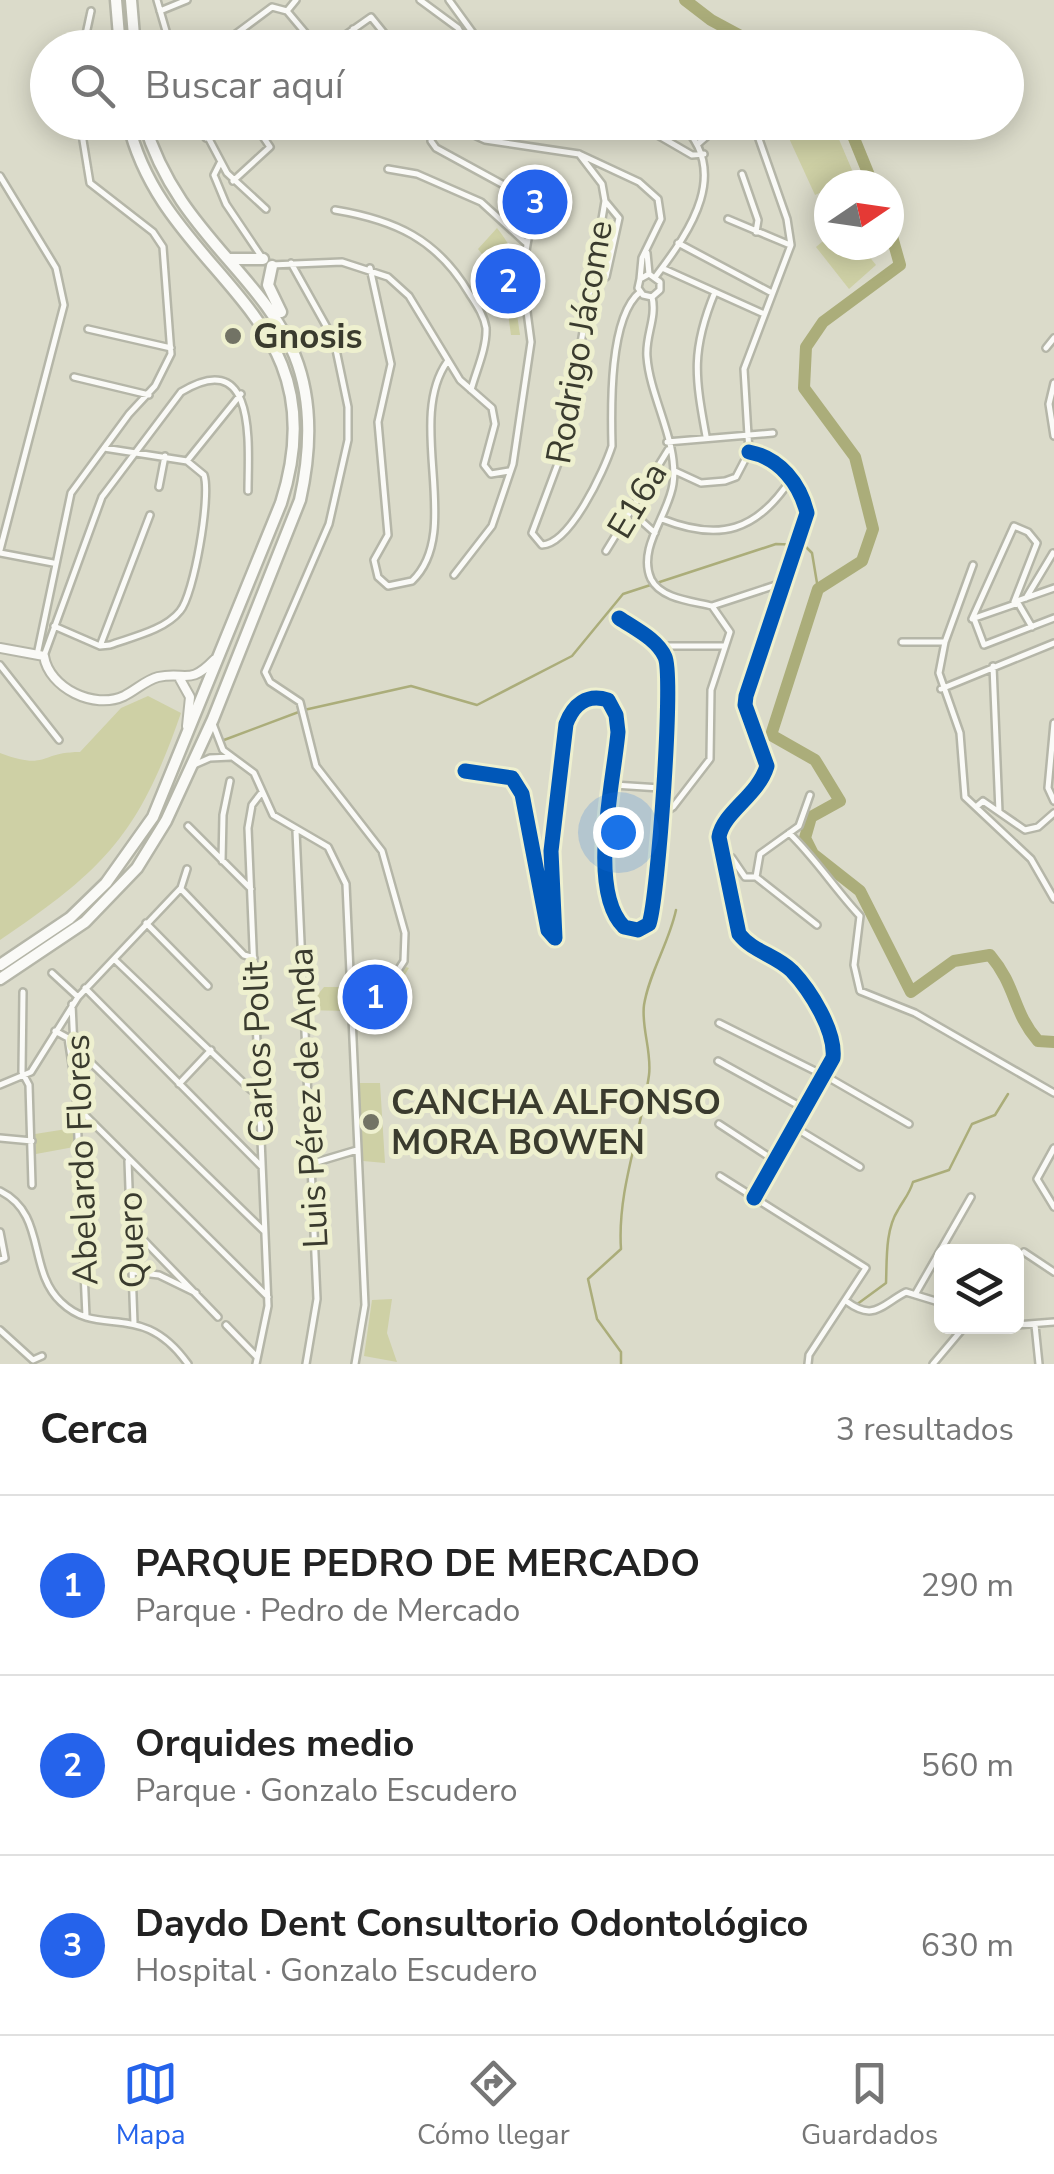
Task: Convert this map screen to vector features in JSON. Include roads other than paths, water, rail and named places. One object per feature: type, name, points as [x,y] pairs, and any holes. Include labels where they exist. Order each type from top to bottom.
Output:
[{"type":"highway","points":[[116,0],[118,30]]},
{"type":"highway","points":[[130,0],[133,30]]},
{"type":"highway","points":[[0,965],[70,918],[125,860],[153,818],[288,483],[294,446],[293,403],[274,344],[241,296],[157,197],[135,140]]},
{"type":"highway","points":[[151,140],[161,168],[283,328],[300,369]]},
{"type":"highway","points":[[0,979],[71,932],[117,892],[166,821],[213,719],[300,500],[310,438],[297,341],[270,291],[268,263],[230,259]]},
{"type":"street","points":[[157,0],[166,30]]},
{"type":"street","points":[[160,11],[187,0]]},
{"type":"street","points":[[287,11],[296,0]]},
{"type":"street","points":[[420,0],[459,30]]},
{"type":"street","points":[[449,0],[471,30]]},
{"type":"street","points":[[242,30],[272,8],[287,11],[303,30]]},
{"type":"street","points":[[86,30],[90,11]]},
{"type":"street","points":[[353,29],[371,16],[382,30]]},
{"type":"street","points":[[83,140],[90,183],[153,232],[163,247],[171,348],[166,370],[70,493],[53,563],[41,656],[48,673],[60,685],[97,700],[124,696],[158,677],[180,679],[198,675],[221,653]]},
{"type":"street","points":[[207,140],[233,181],[266,208]]},
{"type":"street","points":[[233,181],[270,146],[266,140]]},
{"type":"street","points":[[432,140],[436,148],[528,202],[532,216],[522,274],[530,342],[509,471],[492,526],[454,575]]},
{"type":"street","points":[[484,140],[579,154],[639,182],[658,199],[661,219],[647,250],[640,280],[640,292],[652,297]]},
{"type":"street","points":[[666,140],[692,155],[704,154]]},
{"type":"street","points":[[640,280],[662,268],[706,188],[704,154],[696,140]]},
{"type":"street","points":[[699,143],[702,140]]},
{"type":"street","points":[[675,471],[701,483],[725,481],[736,476],[750,452],[744,369],[790,245],[787,219],[759,140]]},
{"type":"street","name":"Rodrigo Jácome","points":[[579,154],[602,184],[605,201],[562,450],[532,534],[542,545],[555,543],[600,479],[612,446],[619,333],[630,302],[640,292]]},
{"type":"street","points":[[220,163],[214,175],[219,192],[268,263],[342,262],[370,268],[410,296],[448,362],[471,390],[488,401],[494,415],[484,466],[491,474],[509,471]]},
{"type":"street","points":[[388,169],[417,174],[480,202],[526,243]]},
{"type":"street","points":[[742,174],[758,220],[756,232]]},
{"type":"street","points":[[0,176],[56,268],[64,305],[0,552],[53,563]]},
{"type":"street","points":[[605,201],[619,218],[606,277]]},
{"type":"street","points":[[335,210],[374,216],[406,228],[432,246],[456,271],[481,312],[486,332],[471,390]]},
{"type":"street","points":[[728,219],[790,245]]},
{"type":"street","points":[[678,244],[773,294]]},
{"type":"street","points":[[647,250],[652,276],[660,290],[652,297]]},
{"type":"street","points":[[291,263],[334,340],[348,406],[348,440],[329,524],[265,672],[273,685],[300,702],[316,766],[382,851],[404,934],[404,960],[393,978],[380,985],[350,987]]},
{"type":"street","points":[[370,268],[391,350],[378,422],[388,534],[374,560],[378,577],[388,586],[412,581],[428,559],[434,482],[429,420],[448,362]]},
{"type":"street","points":[[662,268],[764,314]]},
{"type":"street","points":[[706,436],[694,363],[702,323],[716,292]]},
{"type":"street","points":[[652,297],[654,316],[647,359],[675,471],[649,557],[651,578],[668,594],[712,606],[784,582]]},
{"type":"street","points":[[88,328],[171,348]]},
{"type":"street","points":[[1046,348],[1054,338]]},
{"type":"street","points":[[74,377],[148,395]]},
{"type":"street","points":[[41,656],[102,496],[181,392],[210,380],[228,384],[241,394],[248,421],[248,491]]},
{"type":"street","points":[[1054,383],[1049,404],[1054,436]]},
{"type":"street","points":[[187,461],[241,394]]},
{"type":"street","points":[[667,446],[706,436],[773,433]]},
{"type":"street","name":"E16a","points":[[606,551],[667,446]]},
{"type":"street","points":[[54,626],[100,646],[160,626],[186,603],[208,489],[202,471],[187,461],[166,456],[104,448]]},
{"type":"street","points":[[750,452],[779,465],[808,513],[750,678],[745,705],[767,766],[758,790],[721,826],[723,856],[739,934],[748,944],[792,971],[815,1004],[834,1048],[754,1198]]},
{"type":"street","points":[[159,488],[166,456]]},
{"type":"street","points":[[662,519],[698,530],[734,528],[764,515],[791,480]]},
{"type":"street","points":[[635,515],[656,533]]},
{"type":"street","points":[[100,646],[150,516]]},
{"type":"street","points":[[1021,602],[1053,554],[1028,532],[1014,526],[971,613],[984,645],[1054,618]]},
{"type":"street","points":[[1032,628],[1015,593],[1037,543]]},
{"type":"street","points":[[973,566],[945,642],[939,672],[941,689],[960,733],[965,797],[1031,858],[1054,899]]},
{"type":"street","points":[[974,620],[1054,588]]},
{"type":"street","points":[[662,814],[674,807],[710,758],[711,690],[730,632],[712,606]]},
{"type":"street","points":[[466,770],[512,778],[522,794],[550,936],[555,938],[558,928],[550,874],[566,724],[571,710],[594,698],[608,700],[616,715],[614,785],[604,868],[608,896],[624,927],[644,928],[654,911],[670,676],[659,646],[619,618]]},
{"type":"street","points":[[902,642],[945,642]]},
{"type":"street","points":[[941,689],[1054,642]]},
{"type":"street","points":[[659,646],[725,646]]},
{"type":"street","points":[[0,648],[41,656]]},
{"type":"street","points":[[0,665],[58,740]]},
{"type":"street","points":[[994,666],[999,812]]},
{"type":"street","points":[[180,679],[190,697],[186,737]]},
{"type":"street","points":[[213,719],[217,740],[231,757],[251,768],[274,815],[296,831],[322,841],[344,872],[365,1308],[355,1364]]},
{"type":"street","points":[[1054,724],[1048,788],[1054,801]]},
{"type":"street","points":[[191,766],[210,758],[231,757]]},
{"type":"street","points":[[222,862],[223,815],[230,782]]},
{"type":"street","points":[[614,785],[660,788]]},
{"type":"street","name":"Carlos Polit","points":[[257,1360],[268,1297],[248,821],[255,799],[262,792]]},
{"type":"street","points":[[756,877],[760,854],[802,820],[810,795]]},
{"type":"street","points":[[976,807],[984,801],[1030,830],[1053,816]]},
{"type":"street","points":[[188,826],[251,889]]},
{"type":"street","name":"Luis Pérez de Anda","points":[[296,831],[317,1300],[306,1364]]},
{"type":"street","points":[[788,833],[818,860],[831,886],[860,916],[854,965],[860,991],[925,1018],[1054,1094]]},
{"type":"street","points":[[723,856],[732,858],[746,876],[756,877],[818,925]]},
{"type":"street","points":[[0,1086],[26,1078],[78,996],[181,888],[187,869]]},
{"type":"street","points":[[181,888],[244,955],[254,958]]},
{"type":"street","points":[[146,923],[208,986]]},
{"type":"street","points":[[114,958],[250,1090],[259,1093]]},
{"type":"street","points":[[52,974],[78,996]]},
{"type":"street","points":[[86,988],[262,1167]]},
{"type":"street","points":[[24,992],[32,1185]]},
{"type":"street","name":"Abelardo Flores","points":[[72,1004],[86,1316]]},
{"type":"street","points":[[719,1023],[909,1124]]},
{"type":"street","points":[[56,1031],[68,1038],[78,1096]]},
{"type":"street","points":[[77,1049],[266,1232]]},
{"type":"street","points":[[180,1084],[211,1050]]},
{"type":"street","points":[[718,1060],[803,1108]]},
{"type":"street","points":[[78,1109],[268,1297]]},
{"type":"street","points":[[719,1124],[774,1160]]},
{"type":"street","points":[[793,1127],[860,1167]]},
{"type":"street","points":[[0,1138],[32,1141]]},
{"type":"street","points":[[1054,1148],[1037,1179],[1054,1207]]},
{"type":"street","points":[[310,1164],[358,1150]]},
{"type":"street","name":"Quero","points":[[128,1158],[134,1323]]},
{"type":"street","points":[[720,1176],[866,1268],[808,1364]]},
{"type":"street","points":[[0,1191],[28,1216],[51,1290],[68,1308],[86,1316],[134,1323],[159,1332],[184,1363]]},
{"type":"street","points":[[916,1292],[971,1197]]},
{"type":"street","points":[[132,1228],[218,1317]]},
{"type":"street","points":[[0,1232],[5,1258],[0,1260]]},
{"type":"street","points":[[1024,1252],[1054,1272]]},
{"type":"street","points":[[133,1272],[158,1275],[196,1293]]},
{"type":"street","points":[[846,1301],[875,1314],[900,1295],[916,1292],[934,1300]]},
{"type":"street","points":[[1024,1325],[1054,1322]]},
{"type":"street","points":[[226,1325],[257,1360]]},
{"type":"street","points":[[1035,1325],[1039,1364]]},
{"type":"street","points":[[0,1330],[33,1360],[42,1356]]},
{"type":"street","points":[[933,1364],[957,1334]]},
{"type":"waterway","points":[[685,0],[730,30]]},
{"type":"waterway","points":[[855,140],[867,170]]},
{"type":"waterway","points":[[899,260],[900,265],[823,322],[806,347],[804,388],[855,457],[873,529],[862,561],[818,589],[771,735],[815,760],[840,801],[811,817],[805,838],[813,854],[860,891],[911,992],[954,961],[990,955],[1038,1041],[1054,1042]]},
{"type":"waterway","points":[[224,740],[304,710],[411,686],[477,705],[572,656],[623,594],[776,544],[804,545],[812,553],[818,589]]},
{"type":"waterway","points":[[621,1364],[621,1352],[597,1319],[588,1279],[621,1249],[626,1183],[649,1075],[644,1005],[676,910]]},
{"type":"waterway","points":[[856,1305],[886,1283],[891,1227],[913,1182],[949,1170],[972,1124],[995,1115],[1008,1094]]},
{"type":"place","name":"Daydo Dent Consultorio Odontológico","points":[[535,202]]},
{"type":"place","name":"Orquides medio","points":[[508,281]]},
{"type":"place","name":"Gnosis","points":[[233,336]]},
{"type":"place","name":"PARQUE PEDRO DE MERCADO","points":[[375,997]]},
{"type":"place","name":"CANCHA ALFONSO MORA BOWEN","points":[[371,1122]]}]
